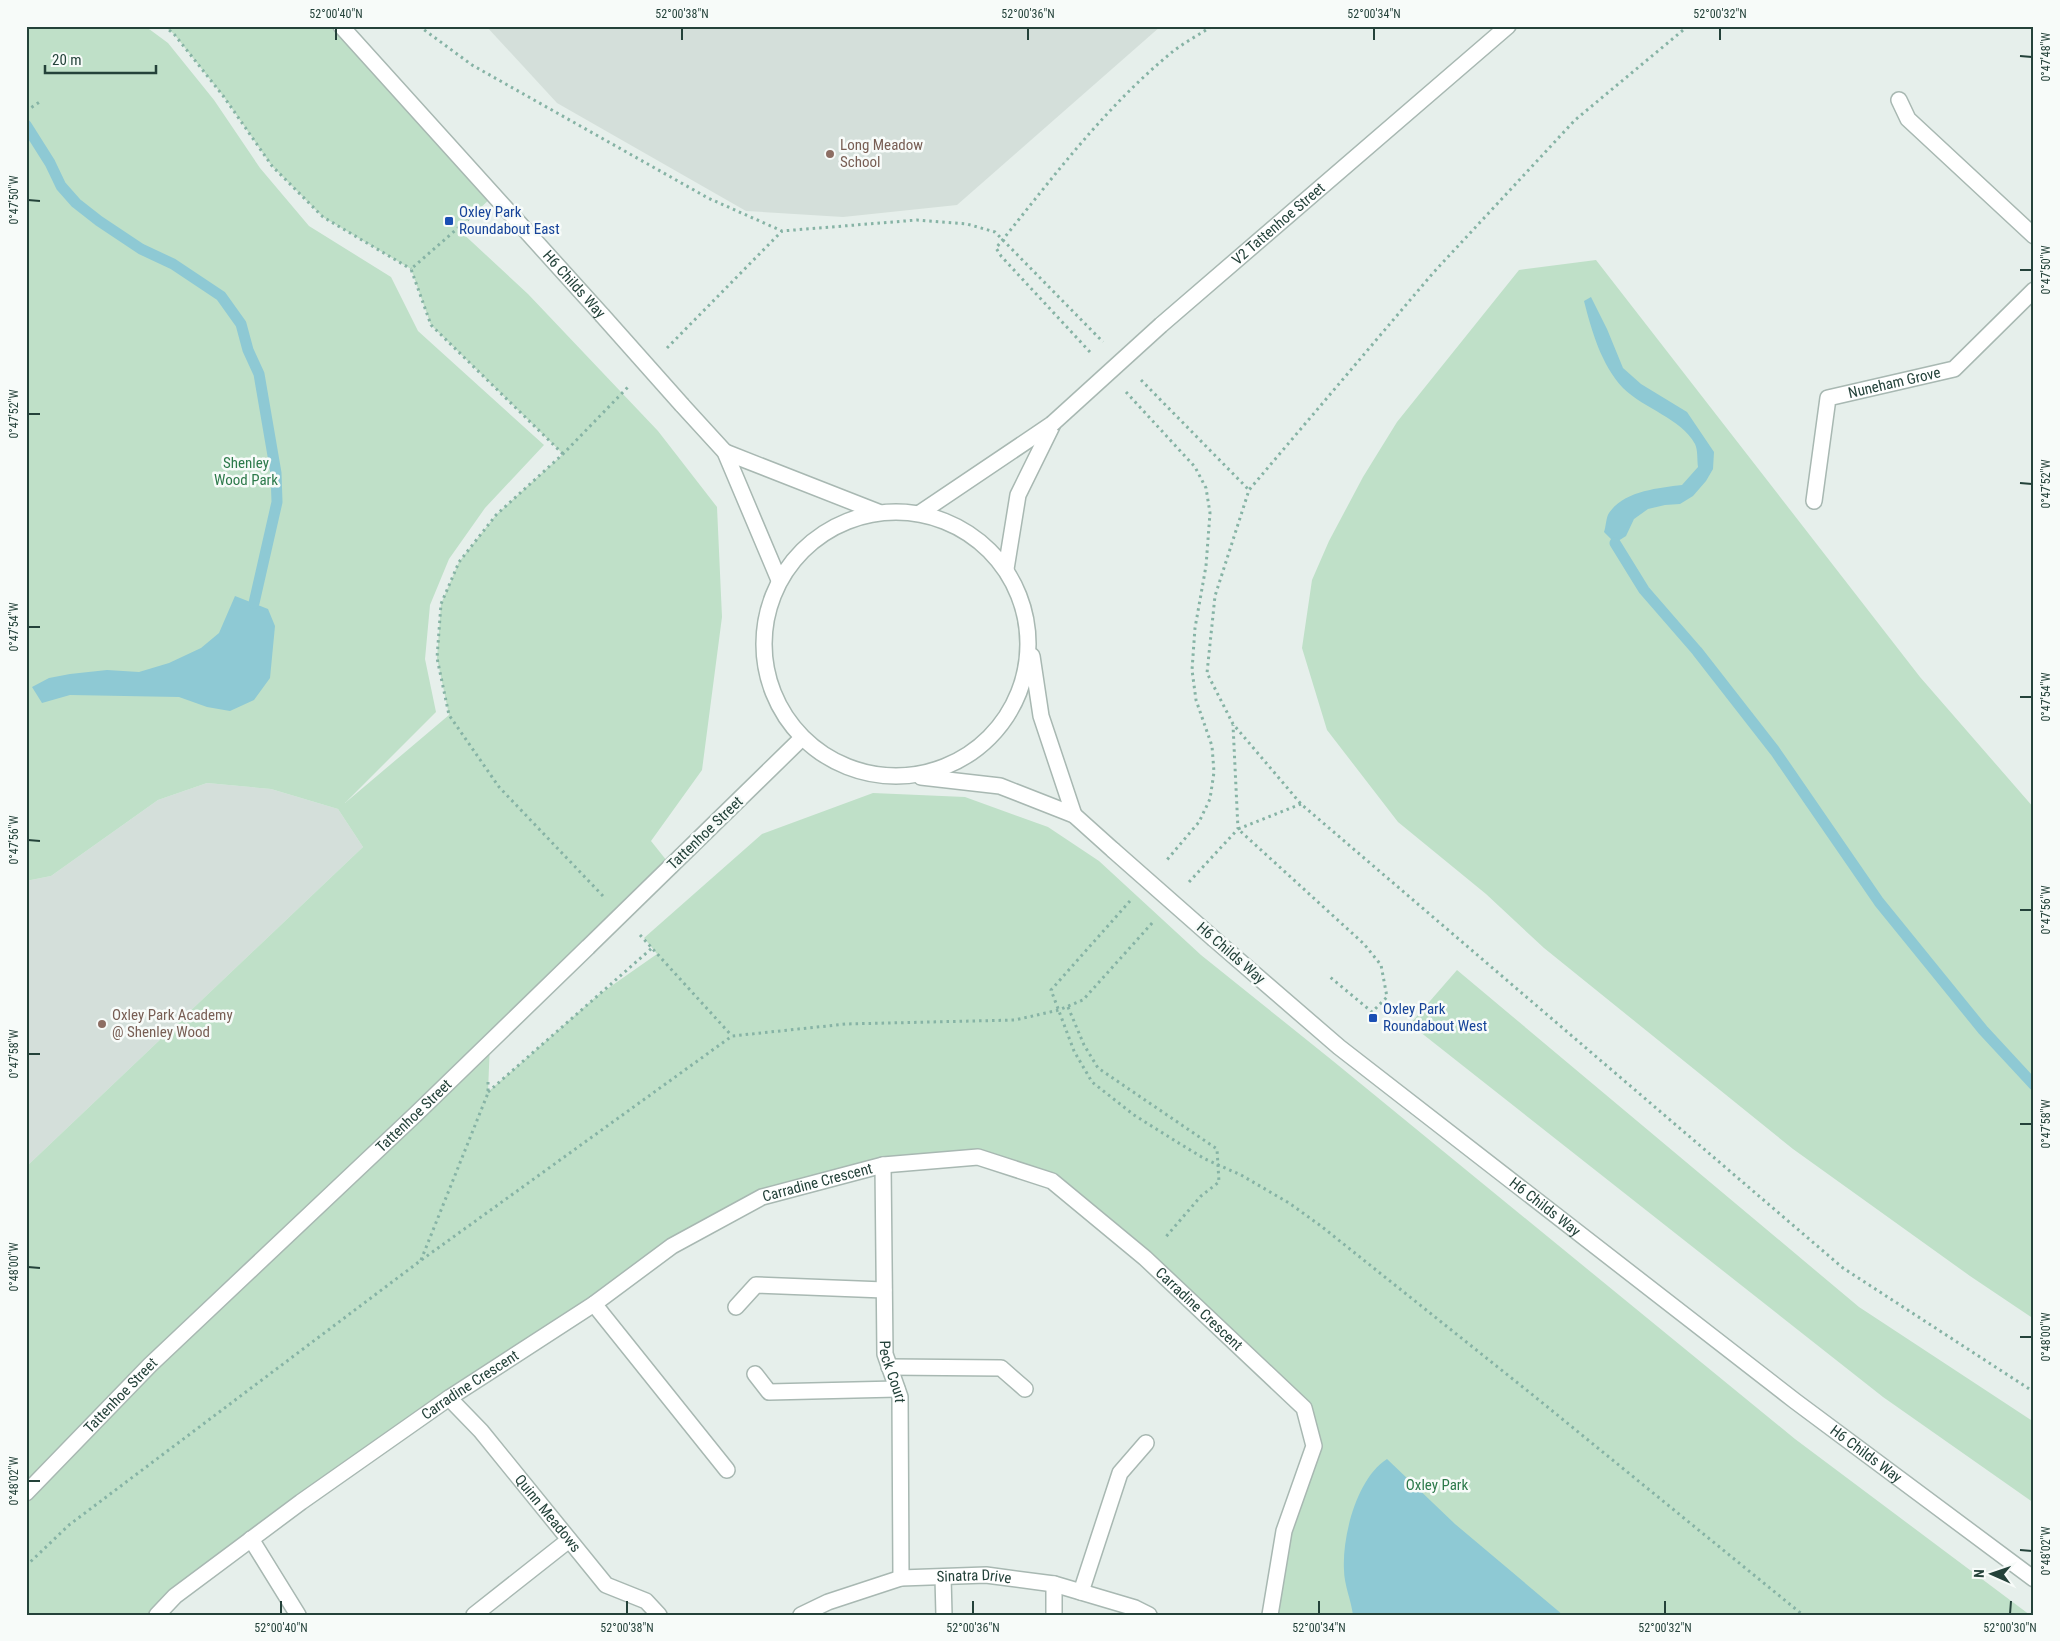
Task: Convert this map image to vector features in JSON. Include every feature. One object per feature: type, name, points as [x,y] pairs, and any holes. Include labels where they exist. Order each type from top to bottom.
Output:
[{"type":"street","name":"H6 Childs Way","points":[[341,26],[725,452],[779,580]]},
{"type":"street","name":"V2 Tattenhoe Street","points":[[920,513],[1052,424],[1161,325],[1508,26]]},
{"type":"street","points":[[1898,100],[1908,119],[2034,236]]},
{"type":"street","name":"Nuneham Grove","points":[[1814,501],[1828,398],[1954,369],[2034,290]]},
{"type":"street","name":"V2 Tattenhoe Street","points":[[1006,569],[1018,495],[1052,424]]},
{"type":"street","name":"H6 Childs Way","points":[[725,452],[878,512]]},
{"type":"street","points":[[878,512],[920,513],[953,524],[982,543],[1006,569],[1020,597],[1027,627],[1026,668],[1012,708],[986,741],[953,764],[912,776],[872,775],[842,765],[834,762],[802,738],[777,704],[764,663],[765,620],[779,580],[804,547],[838,524],[878,512]]},
{"type":"street","name":"H6 Childs Way","points":[[1027,627],[1041,716],[1074,815]]},
{"type":"street","name":"Tattenhoe Street","points":[[26,1493],[150,1365],[418,1114],[802,738]]},
{"type":"street","name":"H6 Childs Way","points":[[912,776],[1000,786],[1074,815],[1339,1046],[1795,1401],[2034,1579]]},
{"type":"street","name":"Carradine Crescent","points":[[157,1615],[175,1596],[449,1398],[594,1304],[672,1246],[762,1197],[883,1166],[978,1157],[1052,1181],[1145,1258],[1304,1408],[1314,1446],[1284,1531],[1270,1615]]},
{"type":"street","name":"Peck Court","points":[[883,1166],[885,1354],[900,1397],[900,1578]]},
{"type":"street","points":[[736,1307],[756,1286],[884,1290]]},
{"type":"street","points":[[594,1304],[727,1470]]},
{"type":"street","points":[[889,1367],[1001,1368],[1025,1389]]},
{"type":"street","points":[[755,1374],[770,1392],[897,1389]]},
{"type":"street","name":"Quinn Meadows","points":[[449,1398],[481,1431],[606,1584],[646,1601],[659,1615]]},
{"type":"street","points":[[1081,1592],[1120,1473],[1146,1443]]},
{"type":"street","points":[[251,1540],[298,1615]]},
{"type":"street","points":[[474,1615],[569,1540]]},
{"type":"street","name":"Sinatra Drive","points":[[801,1615],[828,1608],[900,1578],[986,1575],[1054,1584],[1135,1608],[1149,1615]]},
{"type":"street","points":[[943,1577],[944,1615]]},
{"type":"street","points":[[1054,1584],[1054,1615]]},
{"type":"path","points":[[164,26],[174,34],[224,97],[272,166],[323,216],[412,269],[431,325],[563,454]]},
{"type":"path","points":[[419,26],[472,65],[708,198],[782,231],[917,220],[967,224],[995,232],[1106,344]]},
{"type":"path","points":[[1003,240],[1073,152],[1124,95],[1172,52],[1212,26]]},
{"type":"path","points":[[1688,26],[1575,120],[1433,273],[1249,490],[1215,596],[1207,673],[1233,724],[1301,804],[1843,1268],[2034,1392]]},
{"type":"path","points":[[26,111],[41,101]]},
{"type":"path","points":[[412,269],[494,195]]},
{"type":"path","points":[[666,349],[782,231]]},
{"type":"path","points":[[1140,379],[1249,490]]},
{"type":"path","points":[[608,901],[499,787],[449,715],[437,658],[441,604],[459,562],[496,515],[563,454],[632,384]]},
{"type":"path","points":[[1233,724],[1238,829],[1364,944],[1381,965],[1386,997],[1372,1012],[1330,977]]},
{"type":"path","points":[[1186,886],[1238,829],[1301,804]]},
{"type":"path","points":[[26,1566],[69,1525],[420,1261],[732,1036],[846,1024],[1015,1020],[1068,1008],[1083,1000],[1158,917]]},
{"type":"path","points":[[640,934],[732,1036]]},
{"type":"path","points":[[488,1093],[652,948]]},
{"type":"path","points":[[1068,1008],[1084,1045],[1098,1068],[1217,1150],[1219,1182],[1201,1196],[1145,1258]]},
{"type":"path","points":[[420,1261],[488,1093],[490,1042]]},
{"type":"shaded area","name":"Long Meadow School","points":[[486,26],[1161,26],[957,205],[843,217],[746,211],[557,103]]},
{"type":"shaded area","name":"Oxley Park Academy @ Shenley Wood","points":[[207,783],[271,789],[338,809],[363,847],[26,1167],[26,881],[51,876],[158,800]]},
{"type":"green space","points":[[26,26],[145,26],[168,43],[214,100],[260,168],[309,226],[391,277],[418,331],[544,445],[485,508],[449,559],[430,605],[425,659],[436,712],[345,803],[449,715],[437,658],[441,604],[459,562],[496,515],[563,454],[431,325],[411,269],[323,217],[272,166],[224,97],[174,34],[164,26],[341,26],[494,195],[458,229],[528,294],[658,431],[717,507],[722,617],[702,770],[651,841],[671,866],[490,1042],[488,1092],[597,996],[657,954],[644,938],[762,834],[873,793],[965,797],[1048,827],[1099,861],[1201,955],[1795,1439],[2030,1615],[1270,1615],[1284,1531],[1314,1446],[1304,1408],[1052,1181],[977,1157],[883,1165],[762,1197],[449,1398],[157,1615],[26,1615],[26,1167],[363,847],[338,809],[271,789],[207,783],[158,800],[51,876],[26,881]]},
{"type":"green space","points":[[1596,260],[1920,677],[2034,808],[2034,1319],[1970,1276],[1793,1149],[1544,948],[1486,894],[1398,822],[1327,730],[1302,648],[1312,580],[1329,541],[1363,477],[1397,422],[1519,270]]},
{"type":"green space","points":[[1457,970],[1859,1307],[2034,1422],[2034,1503],[1883,1397],[1410,1024]]},
{"type":"water","points":[[1591,297],[1623,368],[1641,384],[1687,412],[1714,452],[1713,469],[1706,481],[1693,496],[1680,504],[1648,509],[1634,519],[1626,536],[1615,543],[1604,532],[1608,515],[1615,506],[1632,495],[1682,485],[1698,467],[1697,452],[1695,444],[1681,427],[1641,402],[1615,379],[1598,347],[1590,324],[1584,301]]},
{"type":"water","points":[[235,596],[268,609],[275,626],[270,678],[254,700],[230,711],[207,707],[179,697],[70,695],[42,703],[32,687],[49,678],[70,674],[107,670],[139,672],[169,663],[201,648],[219,633]]},
{"type":"water","points":[[1387,1459],[1455,1524],[1563,1615],[1353,1615],[1344,1570],[1344,1556],[1349,1525],[1367,1480],[1376,1468]]},
{"type":"waterway","points":[[26,125],[50,163],[61,186],[76,203],[141,249],[173,264],[221,296],[241,324],[248,350],[259,374],[276,473],[277,502],[254,603]]},
{"type":"waterway","points":[[1615,543],[1644,590],[1697,651],[1775,751],[1879,902],[1983,1030],[2034,1085]]},
{"type":"place","name":"Long Meadow School","points":[[830,154]]},
{"type":"place","name":"Oxley Park Roundabout East","points":[[449,221]]},
{"type":"place","name":"Oxley Park Roundabout West","points":[[1373,1018]]},
{"type":"place","name":"Oxley Park Academy @ Shenley Wood","points":[[102,1024]]},
{"type":"park label","name":"Shenley Wood Park","points":[[246,472]]},
{"type":"park label","name":"Oxley Park","points":[[1437,1485]]}]
